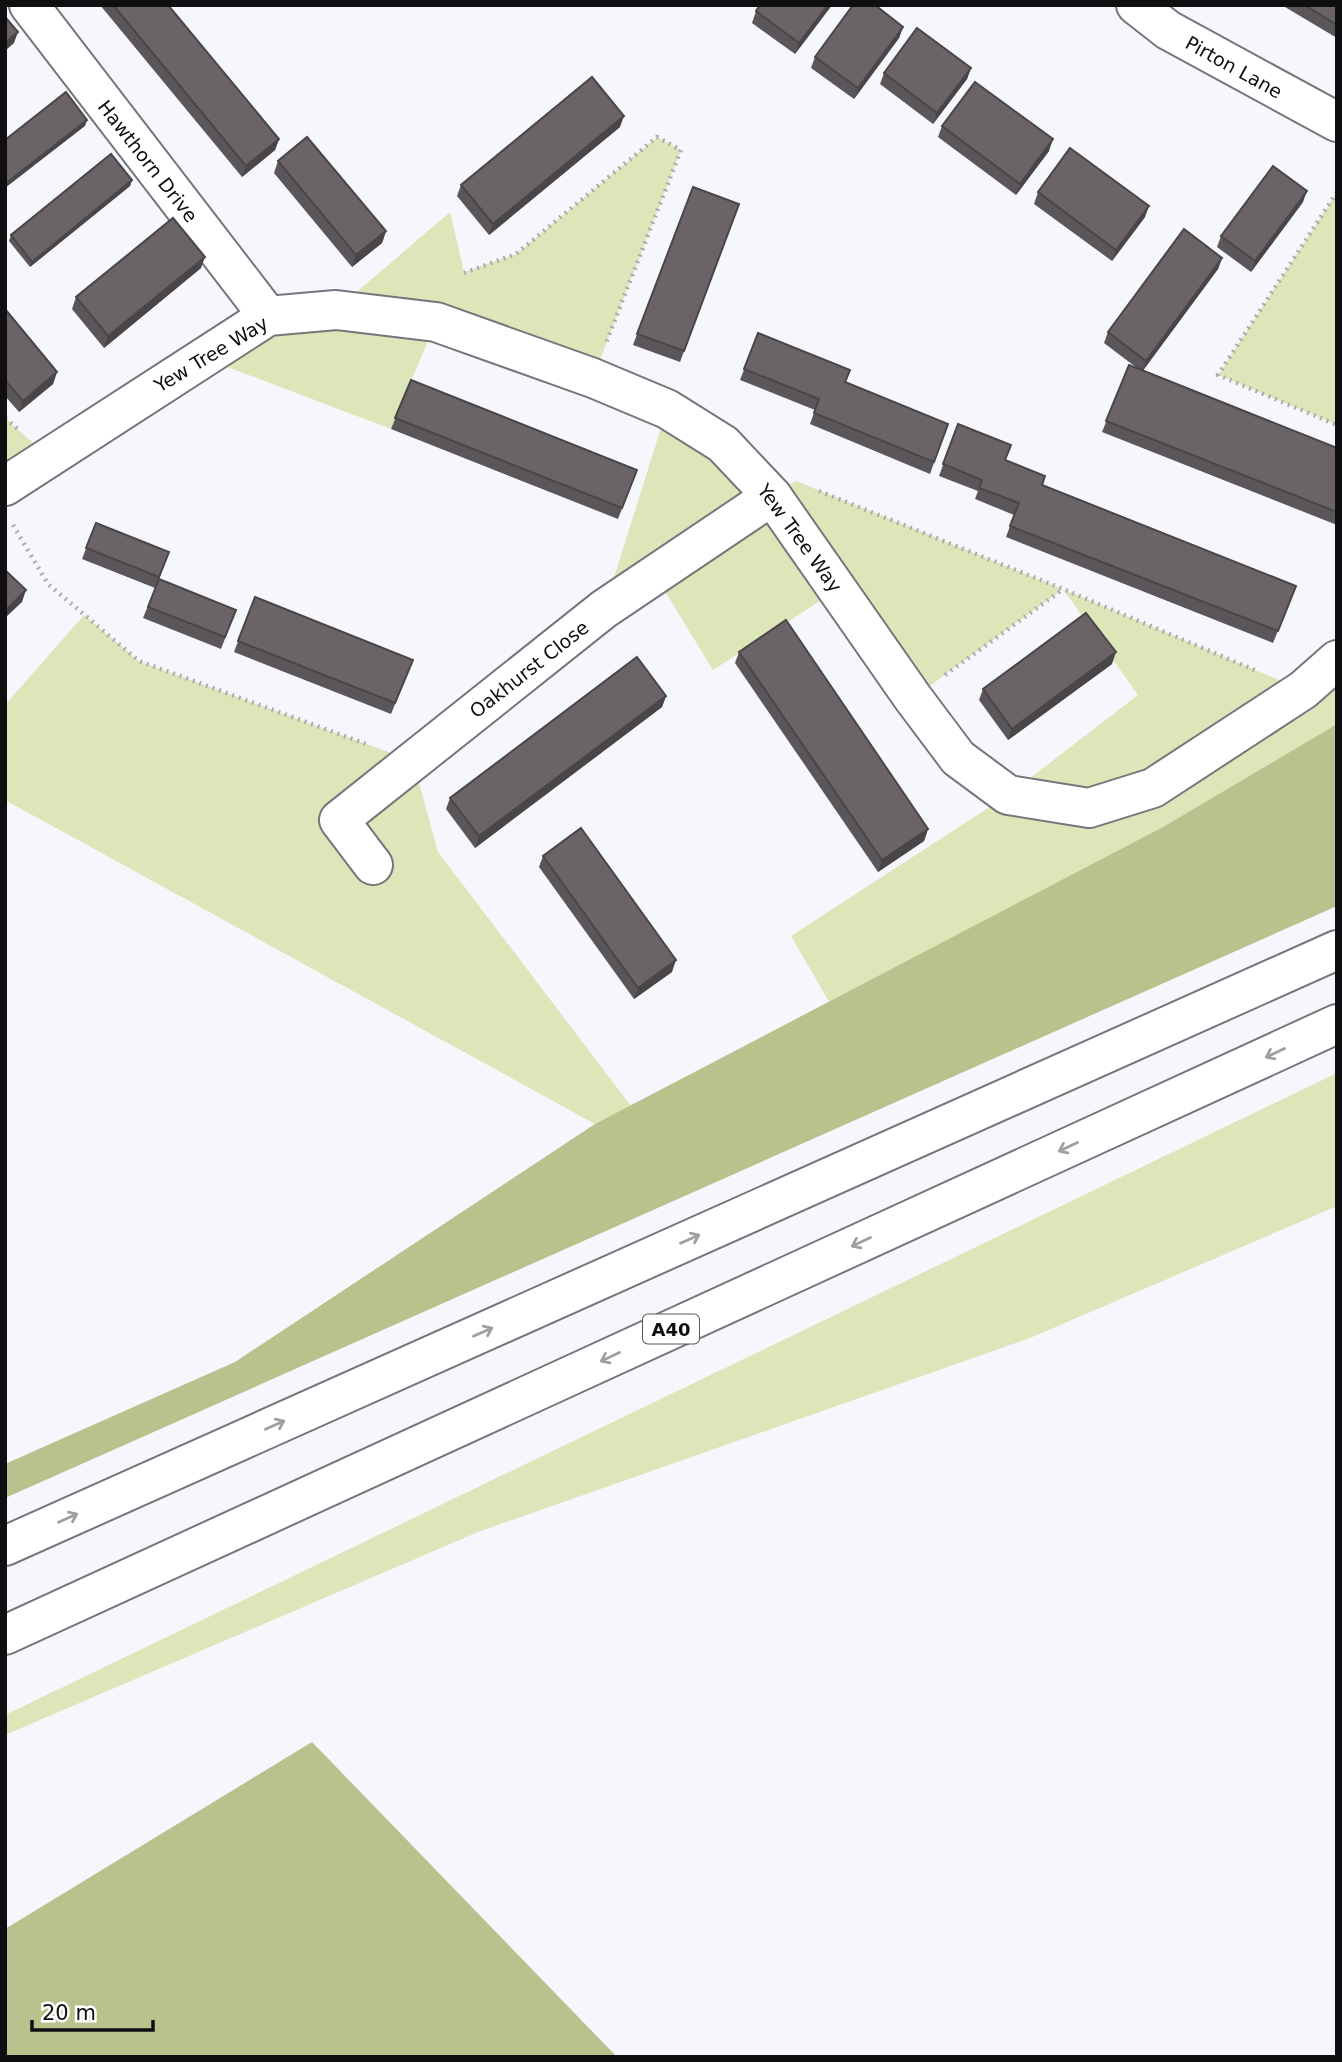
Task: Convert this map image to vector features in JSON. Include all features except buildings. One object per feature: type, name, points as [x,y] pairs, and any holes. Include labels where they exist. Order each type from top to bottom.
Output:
[{"type":"main road","name":"Hawthorn Drive","points":[[29,5],[268,316]]},
{"type":"main road","name":"Pirton Lane","points":[[1136,5],[1168,30],[1337,122]]},
{"type":"main road","name":"Yew Tree Way","points":[[8,504],[201,357],[268,316],[336,310],[436,322],[593,378],[667,409],[723,444],[772,496],[958,758],[1008,795],[1088,808],[1153,788],[1303,691],[1337,660]]},
{"type":"main road","name":"Oakhurst Close","points":[[373,865],[339,820],[604,609],[772,496]]},
{"type":"main road","points":[[5,1546],[1337,950]]},
{"type":"main road","name":"A40","points":[[5,1635],[1337,1024]]},
{"type":"path","points":[[464,273],[516,254],[657,137],[681,150],[593,378]]},
{"type":"path","points":[[1337,192],[1217,375],[1337,425]]},
{"type":"path","points":[[772,496],[796,481],[1063,589],[1303,691]]},
{"type":"path","points":[[8,504],[48,584],[139,660],[413,761]]},
{"type":"path","points":[[913,698],[1063,589]]},
{"type":"green space","points":[[657,137],[681,150],[593,378],[436,322],[391,429],[201,357],[336,310],[450,212],[464,272],[516,254]]},
{"type":"green space","points":[[1337,192],[1337,425],[1218,375]]},
{"type":"green space","points":[[667,409],[772,496],[796,481],[1063,589],[913,698],[837,590],[713,670],[655,575],[604,609]]},
{"type":"green space","points":[[5,418],[49,457],[5,486]]},
{"type":"green space","points":[[1063,589],[1303,690],[1337,660],[1337,724],[1163,827],[829,1002],[791,936],[1008,795],[1138,695]]},
{"type":"green space","points":[[84,615],[139,661],[413,761],[438,852],[631,1106],[595,1124],[5,800],[5,705]]},
{"type":"green space","points":[[1337,724],[1337,906],[5,1498],[5,1464],[235,1362],[595,1124],[1163,827]]},
{"type":"green space","points":[[1337,1073],[1337,1206],[1030,1338],[478,1532],[5,1735],[5,1715]]},
{"type":"green space","points":[[312,1742],[617,2057],[5,2057],[5,1929]]}]
